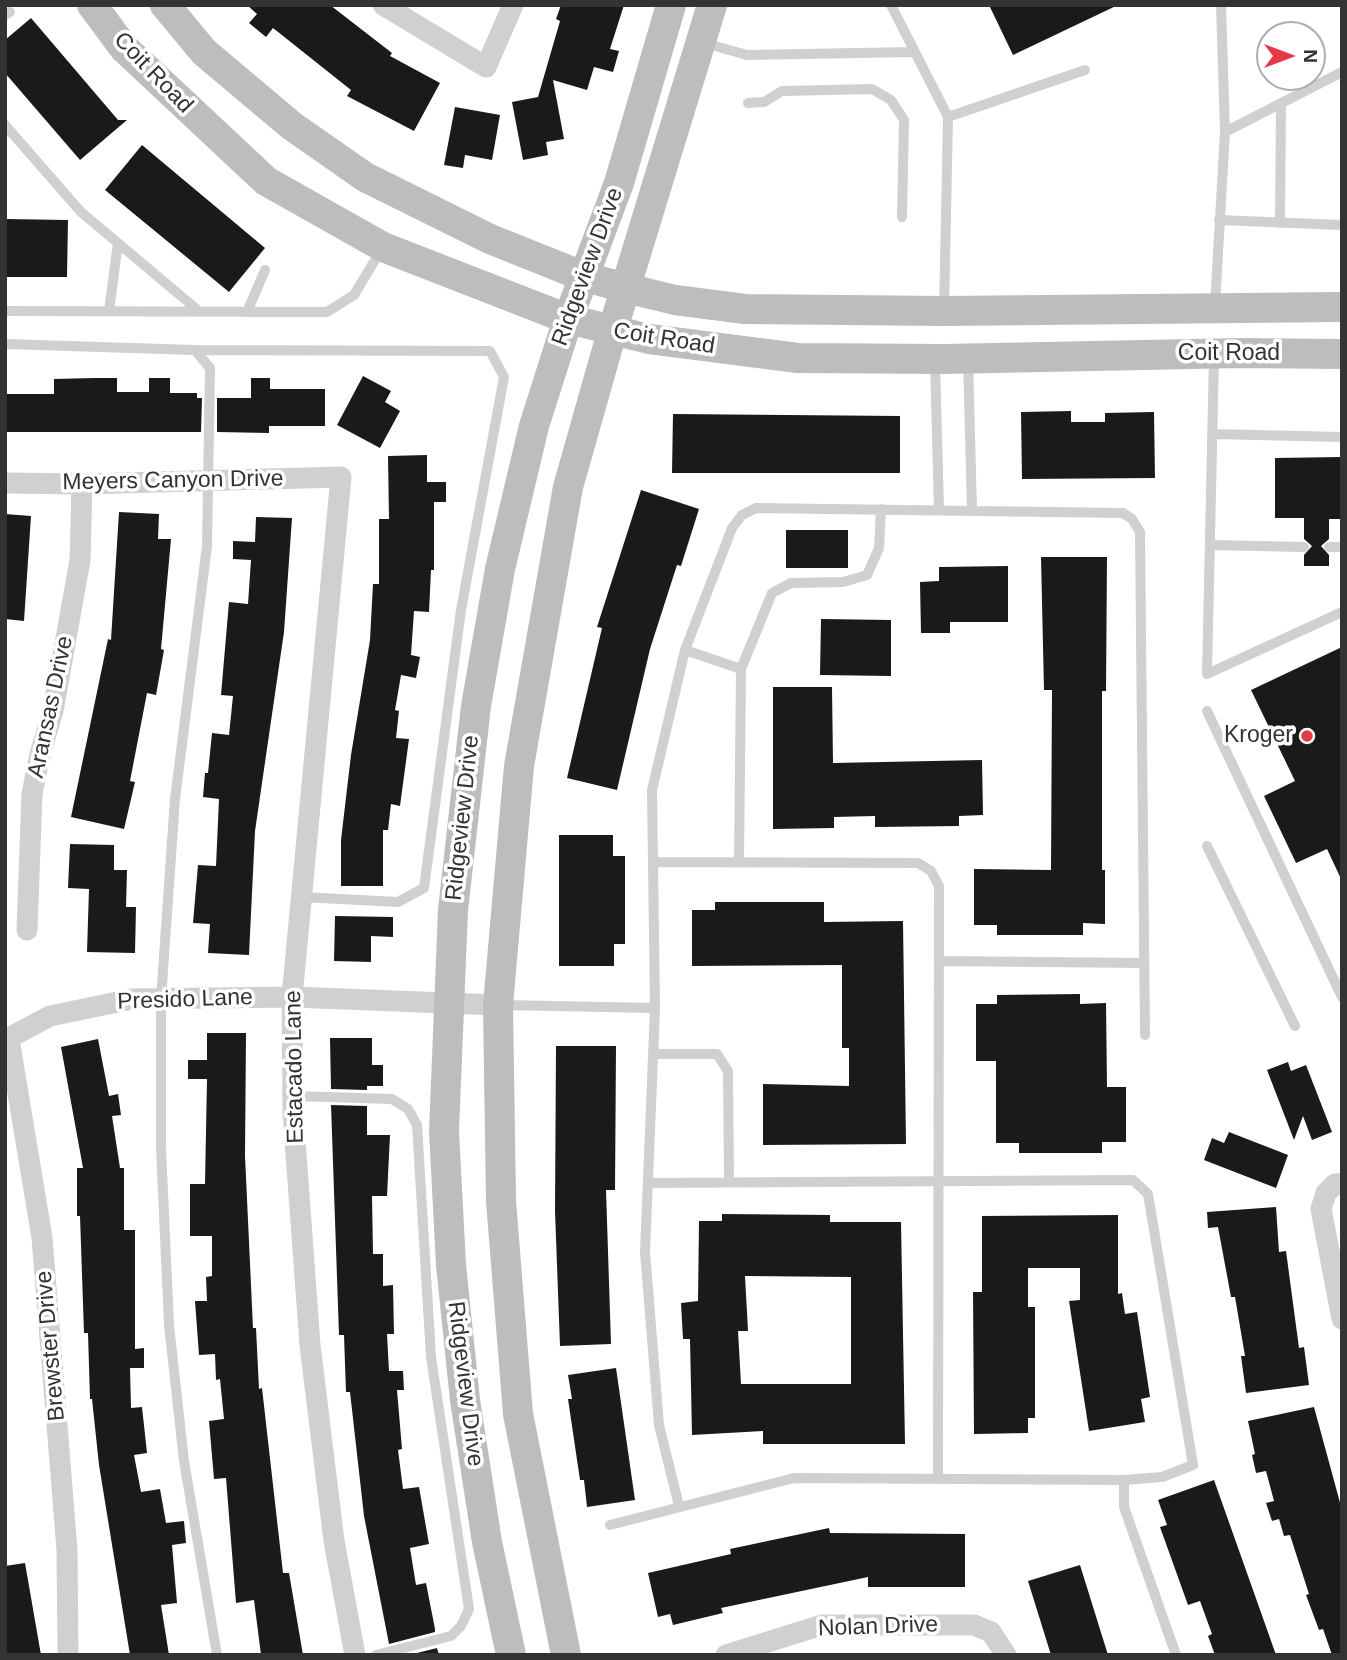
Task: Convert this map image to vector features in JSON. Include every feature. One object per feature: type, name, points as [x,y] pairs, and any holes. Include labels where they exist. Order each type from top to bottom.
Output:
[{"type":"main road","name":"Coit Road","points":[[92,5],[124,48],[266,181],[383,247],[568,319],[612,332],[649,340],[799,358],[949,359],[1214,353],[1342,354]]},
{"type":"main road","name":"Coit Road","points":[[165,5],[204,52],[292,126],[365,177],[490,239],[585,277],[625,288],[675,300],[745,309],[944,311],[1342,307]]},
{"type":"main road","name":"Ridgeview Drive","points":[[511,1655],[487,1542],[465,1400],[453,1278],[444,1131],[453,909],[483,665],[500,569],[534,426],[568,319],[619,183],[671,5]]},
{"type":"main road","name":"Ridgeview Drive","points":[[565,1655],[518,1414],[501,1201],[498,1005],[522,753],[568,487],[625,288],[712,5]]},
{"type":"main road","points":[[1214,353],[1215,308]]},
{"type":"main road","points":[[944,311],[949,359]]},
{"type":"street","points":[[383,5],[486,68],[513,5]]},
{"type":"street","name":"Meyers Canyon Drive","points":[[5,483],[82,484],[341,477]]},
{"type":"street","name":"Estacado Lane","points":[[341,477],[292,997],[293,1096],[310,1345],[334,1541],[355,1655]]},
{"type":"street","name":"Aransas Drive","points":[[27,930],[32,794],[53,711],[80,560],[82,484]]},
{"type":"street","name":"Presido Lane","points":[[7,1040],[50,1016],[83,1007],[132,999],[292,997],[498,1005]]},
{"type":"street","name":"Brewster Drive","points":[[7,1040],[42,1238],[67,1550],[68,1655]]},
{"type":"street","points":[[1334,1188],[1321,1209],[1342,1319]]},
{"type":"street","name":"Nolan Drive","points":[[726,1655],[822,1625],[974,1625],[991,1632],[1006,1655]]},
{"type":"lane","points":[[891,5],[948,117],[944,311]]},
{"type":"lane","points":[[1215,308],[1225,132],[1221,5]]},
{"type":"lane","points":[[701,42],[747,55],[914,52]]},
{"type":"lane","points":[[948,117],[1085,70]]},
{"type":"lane","points":[[1225,132],[1342,72]]},
{"type":"lane","points":[[748,103],[764,102],[782,92],[872,89],[891,100],[904,120],[902,217]]},
{"type":"lane","points":[[1280,223],[1281,103]]},
{"type":"lane","points":[[5,125],[81,212],[200,312]]},
{"type":"lane","points":[[1219,220],[1342,225]]},
{"type":"lane","points":[[109,312],[118,243]]},
{"type":"lane","points":[[5,311],[327,312],[354,295],[383,247]]},
{"type":"lane","points":[[247,312],[265,270]]},
{"type":"lane","points":[[5,344],[195,350],[286,348],[490,351],[504,377],[461,610],[424,888],[398,902],[301,897]]},
{"type":"lane","points":[[195,350],[210,368],[210,481],[207,546],[175,799],[161,999],[161,1148],[169,1325],[184,1461],[216,1655]]},
{"type":"lane","points":[[1214,353],[1207,674],[1342,612]]},
{"type":"lane","points":[[939,510],[949,359]]},
{"type":"lane","points":[[949,359],[972,510]]},
{"type":"lane","points":[[1213,434],[1342,437]]},
{"type":"lane","points":[[679,1506],[659,1425],[645,1252],[655,1008],[652,790],[685,650],[732,528],[742,515],[756,508],[881,509],[1123,513],[1132,519],[1140,533],[1145,1035]]},
{"type":"lane","points":[[739,862],[741,669],[772,593],[791,583],[844,582],[867,575],[879,548],[881,509]]},
{"type":"lane","points":[[1210,545],[1304,547]]},
{"type":"lane","points":[[1329,547],[1342,547]]},
{"type":"lane","points":[[685,650],[741,669]]},
{"type":"lane","points":[[1207,711],[1342,997]]},
{"type":"lane","points":[[1207,846],[1295,1026]]},
{"type":"lane","points":[[653,862],[918,863],[931,871],[939,886],[938,1479]]},
{"type":"lane","points":[[939,961],[1144,963]]},
{"type":"lane","points":[[498,1005],[655,1008]]},
{"type":"lane","points":[[653,1054],[717,1054],[728,1071],[729,1182]]},
{"type":"lane","points":[[293,1096],[392,1099],[408,1109],[417,1125],[431,1357],[469,1609],[461,1626],[451,1636],[376,1655]]},
{"type":"lane","points":[[610,1525],[794,1478],[1125,1480],[1162,1478],[1193,1465],[1148,1194],[1133,1180],[648,1183]]},
{"type":"lane","points":[[1125,1480],[1124,1507],[1176,1655]]},
{"type":"building","points":[[247,5],[330,5],[392,53],[390,56],[440,83],[414,131],[347,96],[351,90],[273,28],[266,37],[249,23],[257,14]]},
{"type":"building","points":[[561,5],[624,5],[610,49],[619,51],[613,72],[594,67],[587,90],[553,80],[564,139],[546,142],[548,155],[523,160],[512,102],[538,97],[560,21],[556,19]]},
{"type":"building","points":[[989,5],[1118,5],[1013,55]]},
{"type":"building","points":[[31,18],[118,120],[127,120],[80,160],[5,73],[5,40]]},
{"type":"building","points":[[455,107],[500,115],[492,160],[465,155],[463,168],[444,165]]},
{"type":"building","points":[[142,145],[265,248],[229,292],[105,190]]},
{"type":"building","points":[[5,219],[68,220],[67,277],[5,277]]},
{"type":"building","points":[[363,376],[391,391],[385,402],[400,411],[380,448],[337,425]]},
{"type":"building","points":[[117,378],[117,392],[149,392],[149,378],[170,378],[170,393],[197,393],[197,398],[202,398],[201,432],[5,432],[5,394],[54,394],[54,379]]},
{"type":"building","points":[[251,378],[270,378],[270,389],[325,389],[325,426],[269,426],[269,433],[217,432],[217,398],[251,398]]},
{"type":"building","points":[[1071,411],[1071,422],[1105,422],[1105,413],[1154,412],[1155,478],[1022,479],[1021,412]]},
{"type":"building","points":[[673,414],[900,416],[900,473],[672,473]]},
{"type":"building","points":[[427,455],[427,482],[446,482],[446,502],[434,502],[434,570],[431,570],[429,612],[414,611],[411,655],[420,657],[416,678],[401,675],[395,710],[399,711],[396,738],[409,739],[400,806],[391,804],[388,830],[383,830],[383,886],[341,886],[341,840],[351,755],[370,640],[373,584],[379,584],[379,519],[389,519],[388,456]]},
{"type":"building","points":[[1342,457],[1342,519],[1329,519],[1329,539],[1321,546],[1329,555],[1329,566],[1304,566],[1304,555],[1312,546],[1304,539],[1304,518],[1275,518],[1275,458]]},
{"type":"building","points":[[641,490],[699,509],[681,566],[677,565],[650,649],[617,790],[567,778],[602,628],[597,627]]},
{"type":"building","points":[[119,512],[159,514],[158,539],[171,539],[161,649],[164,650],[156,695],[147,693],[130,781],[135,782],[124,829],[71,817],[108,639],[111,640]]},
{"type":"building","points":[[5,514],[31,516],[24,621],[5,619]]},
{"type":"building","points":[[256,517],[292,518],[284,632],[255,831],[249,955],[208,953],[210,924],[193,923],[198,865],[216,866],[219,799],[203,797],[205,773],[208,773],[212,733],[229,735],[233,696],[221,695],[229,602],[248,604],[251,560],[233,559],[233,541],[255,542]]},
{"type":"building","points":[[786,530],[848,530],[848,568],[786,568]]},
{"type":"building","points":[[1041,557],[1107,557],[1106,691],[1102,691],[1102,870],[1105,870],[1105,924],[1083,923],[1083,935],[997,935],[997,925],[974,925],[974,869],[1051,870],[1052,690],[1044,690]]},
{"type":"building","points":[[1008,566],[1008,622],[950,622],[950,633],[921,633],[920,582],[939,581],[939,567]]},
{"type":"building","points":[[821,619],[891,620],[891,676],[820,675]]},
{"type":"building","name":"Kroger","points":[[1342,647],[1342,881],[1327,849],[1296,863],[1264,796],[1295,781],[1251,690]]},
{"type":"building","points":[[773,687],[832,687],[833,763],[982,760],[983,815],[959,816],[959,826],[875,827],[875,816],[834,817],[834,828],[773,829]]},
{"type":"building","points":[[559,835],[613,835],[613,856],[625,856],[625,944],[614,944],[614,966],[559,966]]},
{"type":"building","points":[[70,844],[114,845],[114,870],[127,870],[126,907],[136,907],[135,953],[87,952],[89,889],[68,888]]},
{"type":"building","points":[[715,902],[824,902],[824,922],[903,921],[906,1144],[763,1145],[763,1084],[849,1086],[849,1048],[842,1048],[842,965],[692,966],[692,910],[715,910]]},
{"type":"building","points":[[335,916],[393,917],[393,937],[371,936],[371,962],[334,961]]},
{"type":"building","points":[[1080,994],[1080,1004],[1106,1003],[1107,1087],[1126,1087],[1126,1142],[1102,1142],[1102,1153],[1019,1153],[1019,1143],[996,1143],[996,1061],[976,1061],[976,1004],[997,1004],[997,995]]},
{"type":"building","points":[[207,1033],[246,1033],[245,1156],[253,1328],[256,1328],[259,1389],[262,1388],[283,1573],[289,1573],[303,1655],[261,1655],[254,1600],[236,1603],[226,1478],[214,1479],[209,1421],[224,1419],[220,1379],[216,1380],[215,1354],[199,1355],[195,1301],[207,1301],[206,1277],[212,1276],[212,1236],[190,1236],[190,1184],[205,1184],[207,1079],[188,1079],[188,1060],[207,1060]]},
{"type":"building","points":[[330,1038],[372,1038],[372,1065],[383,1065],[383,1086],[367,1086],[367,1090],[331,1089]]},
{"type":"building","points":[[98,1039],[109,1096],[118,1094],[121,1115],[112,1116],[120,1168],[124,1168],[124,1230],[135,1230],[135,1349],[144,1348],[144,1368],[130,1368],[131,1408],[142,1407],[147,1453],[134,1455],[141,1492],[160,1489],[166,1523],[184,1521],[186,1543],[172,1545],[177,1603],[161,1605],[169,1655],[130,1655],[90,1399],[88,1333],[84,1333],[80,1216],[77,1216],[77,1168],[83,1168],[61,1047]]},
{"type":"building","points":[[556,1046],[616,1046],[615,1190],[606,1190],[611,1344],[560,1346],[555,1211]]},
{"type":"building","points":[[1288,1062],[1291,1071],[1306,1065],[1332,1132],[1312,1140],[1303,1116],[1294,1140],[1267,1070]]},
{"type":"building","points":[[331,1105],[367,1106],[367,1135],[390,1135],[387,1196],[372,1196],[373,1254],[383,1254],[383,1286],[393,1285],[394,1334],[387,1334],[389,1371],[403,1371],[404,1390],[397,1390],[402,1449],[398,1450],[403,1489],[419,1487],[429,1544],[410,1548],[416,1585],[426,1583],[435,1632],[389,1644],[364,1516],[350,1392],[346,1392],[344,1335],[339,1335]]},
{"type":"building","points":[[1229,1132],[1288,1155],[1276,1188],[1204,1160],[1212,1138],[1224,1143]]},
{"type":"building","points":[[1276,1207],[1279,1252],[1286,1251],[1299,1348],[1304,1347],[1309,1385],[1246,1393],[1241,1356],[1245,1356],[1235,1297],[1231,1297],[1218,1227],[1208,1228],[1207,1212]]},
{"type":"building","points":[[722,1214],[830,1215],[830,1222],[901,1222],[905,1444],[763,1444],[763,1431],[692,1435],[690,1339],[683,1339],[681,1303],[698,1301],[699,1221],[722,1221]],"holes":[[[745,1276],[851,1277],[851,1384],[741,1384],[738,1331],[748,1331]]]},
{"type":"building","points":[[1118,1215],[1118,1294],[1122,1293],[1125,1314],[1137,1312],[1150,1397],[1141,1399],[1145,1422],[1089,1431],[1069,1301],[1080,1300],[1080,1268],[1028,1268],[1028,1307],[1035,1307],[1035,1418],[1028,1418],[1028,1433],[974,1434],[973,1292],[982,1292],[982,1216]]},
{"type":"building","points":[[616,1368],[635,1500],[587,1507],[584,1480],[580,1480],[568,1399],[572,1399],[568,1375]]},
{"type":"building","points":[[1314,1407],[1342,1510],[1342,1655],[1332,1655],[1323,1629],[1319,1630],[1306,1595],[1309,1594],[1290,1535],[1284,1536],[1279,1519],[1272,1521],[1266,1503],[1274,1501],[1266,1471],[1256,1473],[1248,1421]]},
{"type":"building","points":[[1214,1480],[1276,1655],[1215,1655],[1208,1636],[1212,1634],[1200,1601],[1188,1605],[1160,1527],[1167,1525],[1158,1500]]},
{"type":"building","points":[[829,1528],[830,1533],[965,1534],[965,1587],[868,1587],[868,1577],[721,1608],[723,1613],[673,1625],[670,1614],[658,1617],[648,1573],[731,1554],[730,1549]]},
{"type":"building","points":[[25,1563],[41,1655],[5,1655],[5,1566]]},
{"type":"building","points":[[1080,1565],[1108,1655],[1051,1655],[1028,1581]]},
{"type":"building","points":[[437,1648],[439,1655],[409,1655]]},
{"type":"place","name":"Kroger","points":[[1307,736]]}]
